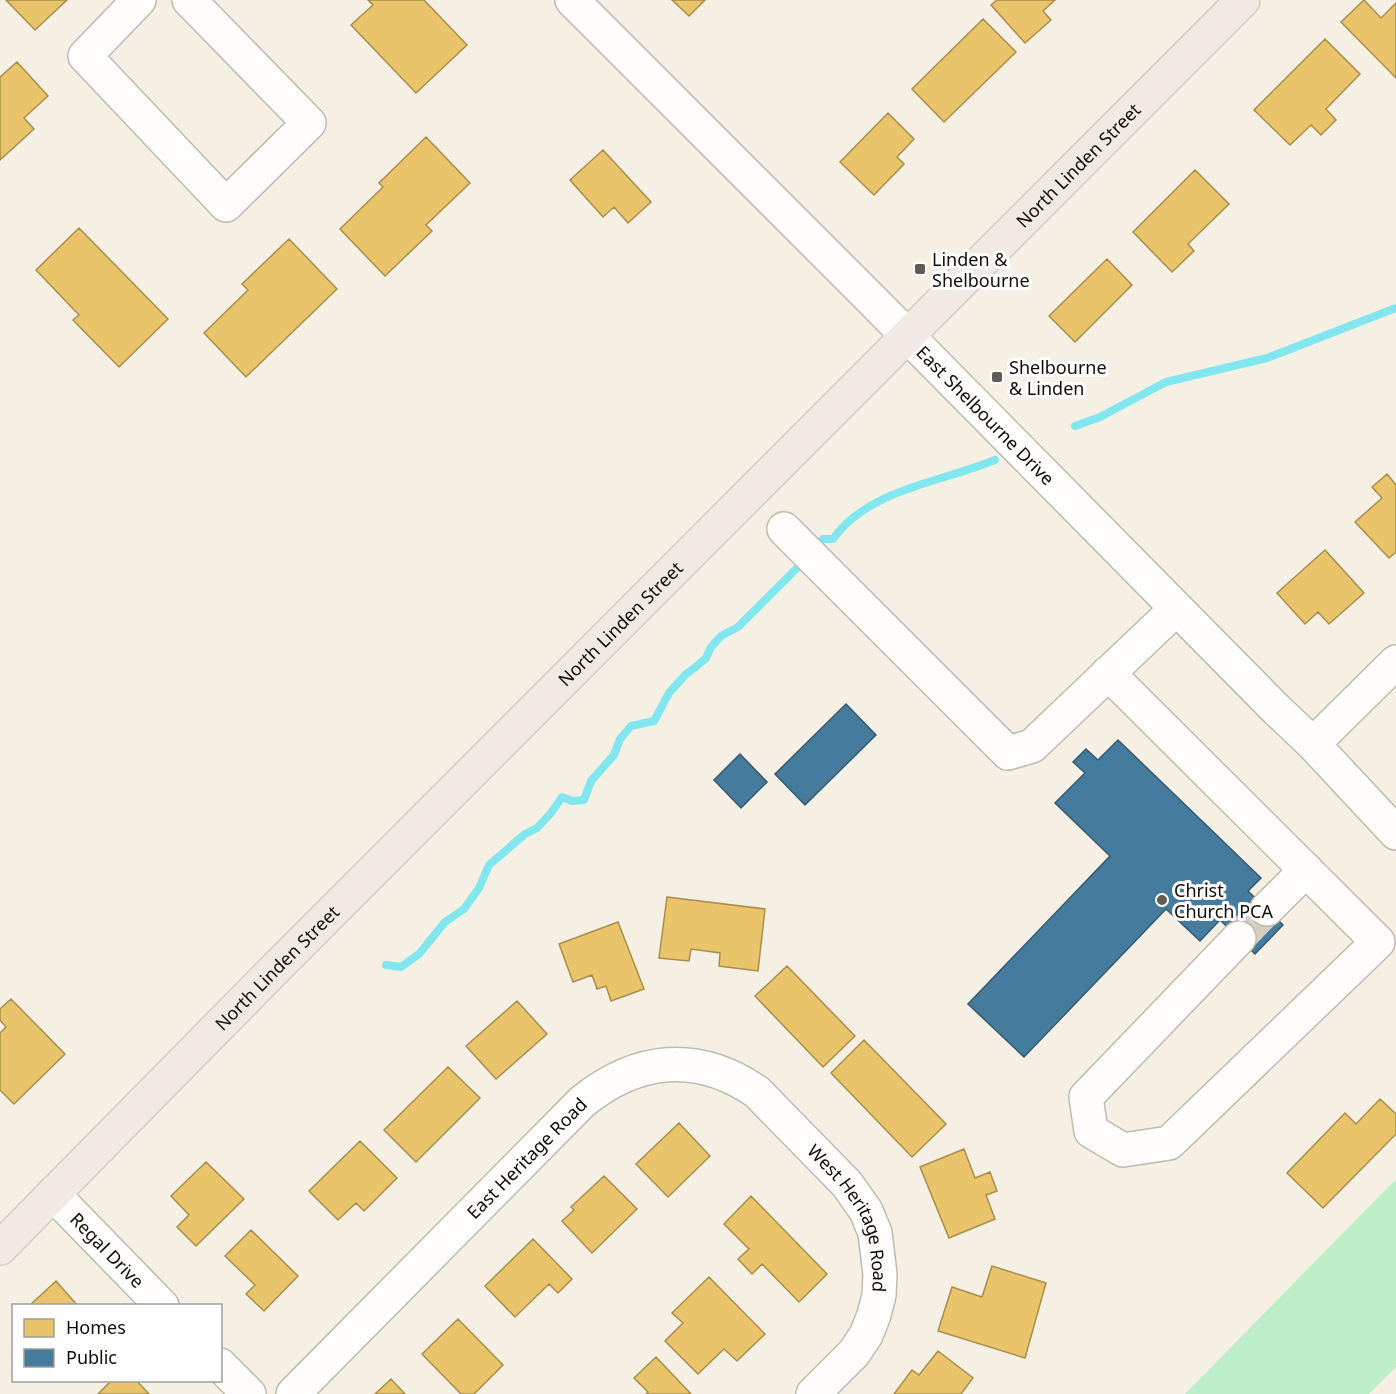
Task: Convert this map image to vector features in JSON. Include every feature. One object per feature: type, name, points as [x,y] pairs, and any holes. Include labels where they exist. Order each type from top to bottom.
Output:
[{"type":"main road","name":"North Linden Street","points":[[0,1248],[294,949],[1244,0]]},
{"type":"street","points":[[139,0],[85,56],[226,205],[309,123],[189,0]]},
{"type":"street","name":"East Shelbourne Drive","points":[[572,0],[1312,744],[1396,833]]},
{"type":"street","points":[[784,529],[1008,753],[1032,746],[1176,609]]},
{"type":"street","points":[[1312,744],[1396,662]]},
{"type":"street","points":[[1108,673],[1378,942],[1169,1143],[1123,1150],[1091,1131],[1086,1097],[1239,939]]},
{"type":"street","points":[[1267,909],[1306,870]]},
{"type":"street","name":"East Heritage Road","points":[[293,1394],[582,1102],[617,1077],[637,1070],[681,1064],[701,1066],[721,1072],[757,1092],[799,1134]]},
{"type":"street","name":"West Heritage Road","points":[[799,1134],[847,1184],[866,1211],[875,1233],[880,1274],[879,1294],[866,1335],[854,1353],[813,1394]]},
{"type":"street","name":"Regal Drive","points":[[53,1194],[161,1304]]},
{"type":"street","points":[[222,1367],[249,1394]]},
{"type":"green space","points":[[1396,1179],[1396,1367],[1369,1394],[1185,1394]]},
{"type":"building: Homes","points":[[6,0],[67,0],[35,30]]},
{"type":"building: Homes","points":[[368,0],[424,0],[467,45],[416,93],[351,25],[373,5]]},
{"type":"building: Homes","points":[[672,0],[705,0],[689,16]]},
{"type":"building: Homes","points":[[997,0],[1055,0],[1043,11],[1051,20],[1025,43],[991,5]]},
{"type":"building: Homes","points":[[1364,0],[1381,18],[1396,3],[1396,78],[1341,22]]},
{"type":"building: Homes","points":[[983,19],[1016,52],[944,122],[912,89]]},
{"type":"building: Homes","points":[[1325,39],[1360,74],[1326,109],[1336,120],[1321,135],[1311,125],[1290,145],[1254,110]]},
{"type":"building: Homes","points":[[17,62],[48,96],[24,118],[34,129],[0,160],[0,77]]},
{"type":"building: Homes","points":[[888,113],[914,139],[897,157],[904,164],[874,195],[840,162]]},
{"type":"building: Homes","points":[[426,137],[470,183],[426,225],[432,231],[385,276],[340,229],[383,187],[379,183]]},
{"type":"building: Homes","points":[[603,150],[651,202],[628,223],[614,207],[603,217],[570,180]]},
{"type":"building: Homes","points":[[1195,170],[1229,204],[1188,244],[1194,251],[1172,272],[1133,232]]},
{"type":"building: Homes","points":[[79,228],[168,319],[119,367],[73,320],[79,315],[36,270]]},
{"type":"building: Homes","points":[[289,239],[337,289],[246,377],[204,333],[248,290],[242,284]]},
{"type":"building: Homes","points":[[1107,259],[1132,285],[1075,342],[1049,316]]},
{"type":"building: Homes","points":[[1387,474],[1396,485],[1396,552],[1389,558],[1355,522],[1382,498],[1372,487]]},
{"type":"building: Homes","points":[[1325,550],[1364,593],[1329,624],[1318,612],[1305,624],[1277,593]]},
{"type":"building: Homes","points":[[667,897],[765,909],[758,971],[719,966],[720,953],[691,949],[689,961],[659,958]]},
{"type":"building: Homes","points":[[618,922],[644,989],[611,1001],[606,986],[597,989],[592,975],[573,982],[559,944]]},
{"type":"building: Homes","points":[[787,966],[855,1036],[823,1067],[755,996]]},
{"type":"building: Homes","points":[[11,999],[65,1054],[14,1104],[0,1090],[0,1033],[6,1027],[0,1020],[0,1009]]},
{"type":"building: Homes","points":[[517,1001],[547,1034],[496,1079],[466,1046]]},
{"type":"building: Homes","points":[[864,1040],[946,1124],[912,1157],[831,1073]]},
{"type":"building: Homes","points":[[448,1067],[480,1098],[416,1162],[384,1130]]},
{"type":"building: Homes","points":[[1380,1099],[1396,1114],[1396,1134],[1323,1208],[1287,1173],[1345,1113],[1356,1124]]},
{"type":"building: Homes","points":[[679,1123],[710,1156],[668,1197],[636,1164]]},
{"type":"building: Homes","points":[[360,1141],[397,1178],[364,1211],[356,1203],[338,1220],[309,1191]]},
{"type":"building: Homes","points":[[964,1149],[975,1178],[990,1172],[997,1191],[986,1195],[995,1219],[949,1238],[920,1167]]},
{"type":"building: Homes","points":[[206,1162],[244,1199],[196,1246],[177,1227],[189,1215],[171,1196]]},
{"type":"building: Homes","points":[[604,1176],[637,1209],[592,1253],[562,1221],[574,1210],[571,1207]]},
{"type":"building: Homes","points":[[751,1196],[827,1274],[799,1302],[762,1264],[752,1274],[738,1259],[749,1249],[724,1224]]},
{"type":"building: Homes","points":[[251,1230],[298,1276],[264,1311],[246,1294],[255,1285],[225,1256]]},
{"type":"building: Homes","points":[[533,1239],[572,1279],[558,1293],[549,1284],[515,1317],[485,1286]]},
{"type":"building: Homes","points":[[992,1266],[1046,1283],[1025,1358],[938,1331],[952,1287],[982,1297]]},
{"type":"building: Homes","points":[[709,1277],[765,1334],[737,1361],[724,1349],[698,1374],[665,1341],[683,1323],[672,1313]]},
{"type":"building: Homes","points":[[56,1281],[76,1304],[31,1304]]},
{"type":"building: Homes","points":[[458,1319],[503,1365],[474,1394],[461,1394],[422,1354]]},
{"type":"building: Homes","points":[[938,1351],[973,1378],[961,1394],[894,1394],[912,1370],[919,1375]]},
{"type":"building: Homes","points":[[656,1357],[691,1394],[646,1394],[648,1392],[634,1378]]},
{"type":"building: Homes","points":[[391,1379],[405,1394],[375,1394]]},
{"type":"building: Homes","points":[[110,1382],[138,1382],[149,1394],[98,1394]]},
{"type":"building: Public","points":[[846,704],[876,735],[805,805],[775,774]]},
{"type":"building: Public","name":"Christ Church PCA","points":[[1118,740],[1261,878],[1248,891],[1283,925],[1255,954],[1220,920],[1200,941],[1166,909],[1024,1057],[968,1004],[1110,856],[1055,803],[1085,773],[1073,762],[1086,749],[1098,760]]},
{"type":"building: Public","points":[[740,754],[767,782],[741,808],[714,780]]},
{"type":"waterway","points":[[1075,426],[1100,417],[1166,382],[1267,358],[1396,308]]},
{"type":"waterway","points":[[823,539],[833,539],[848,522],[886,498],[995,460]]},
{"type":"waterway","points":[[386,965],[401,967],[419,954],[445,922],[464,909],[479,888],[489,865],[525,834],[537,828],[562,797],[572,801],[584,800],[591,781],[614,755],[620,739],[631,726],[654,721],[669,693],[686,674],[706,658],[711,647],[721,636],[738,627],[799,566]]},
{"type":"tunnel","points":[[1239,938],[1267,909]]},
{"type":"place","name":"Linden & Shelbourne","points":[[920,269]]},
{"type":"place","name":"Shelbourne & Linden","points":[[997,377]]},
{"type":"place","name":"Christ Church PCA","points":[[1162,900]]}]
